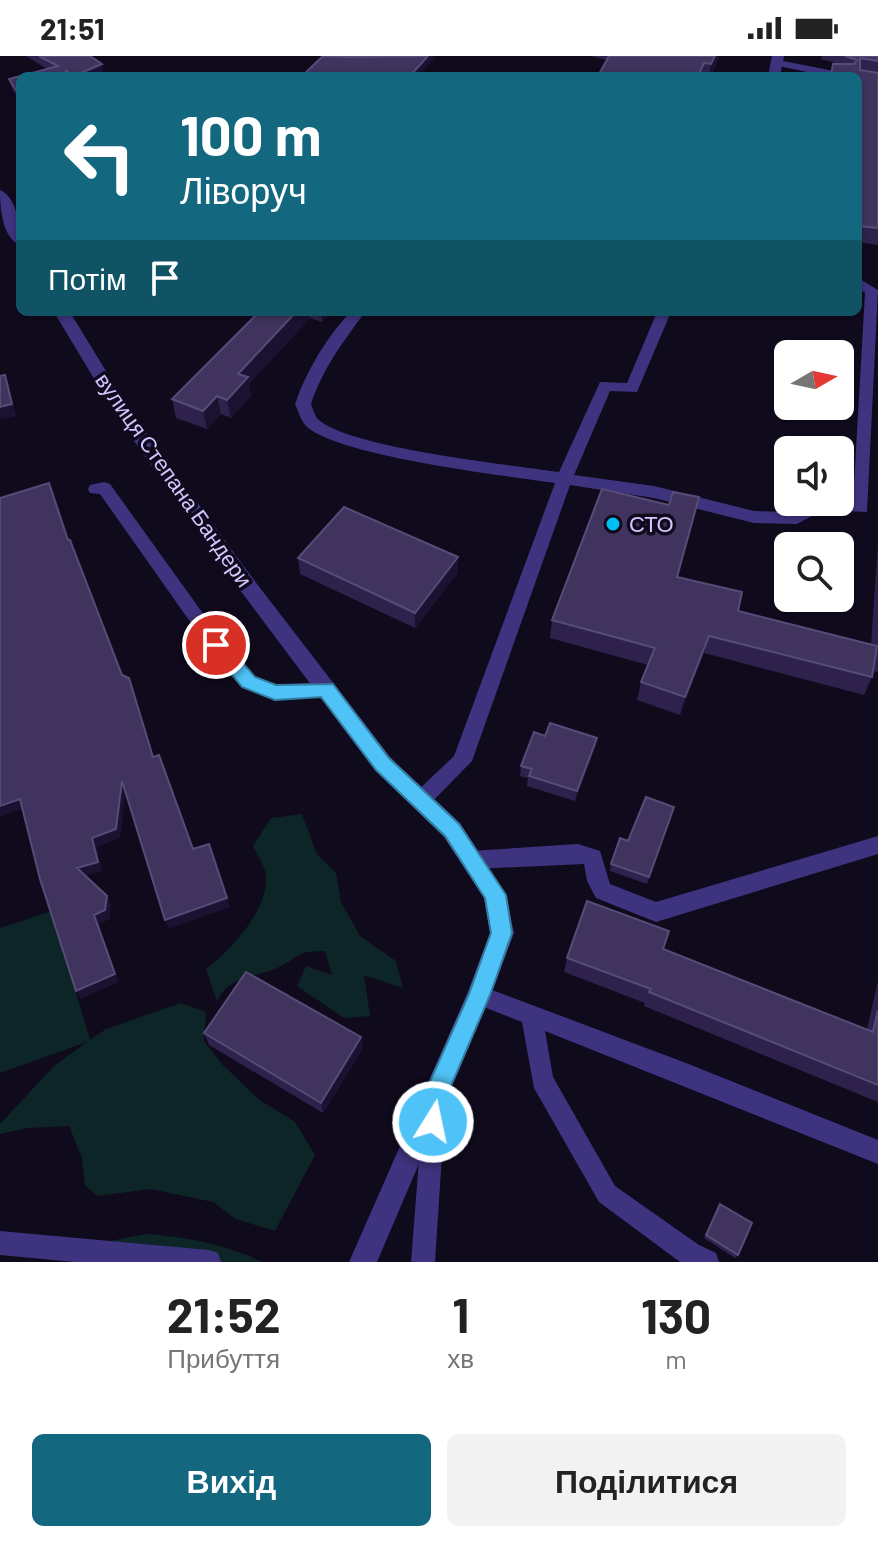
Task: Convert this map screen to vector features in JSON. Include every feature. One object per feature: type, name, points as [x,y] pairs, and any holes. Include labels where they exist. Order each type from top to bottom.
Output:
[{"type":"street","points":[[0,194],[16,232]]},
{"type":"street","name":"вулиця Степана Бандери","points":[[64,316],[123,413],[326,689],[383,764],[452,830],[495,895],[502,933],[479,995],[363,1262]]},
{"type":"lane","points":[[777,65],[820,72]]},
{"type":"lane","points":[[354,316],[334,338],[311,380],[303,404],[312,423],[350,442],[564,480],[654,492],[754,517],[797,518],[820,504],[861,508],[872,291],[862,285]]},
{"type":"lane","points":[[421,800],[462,761],[564,480],[605,386],[632,388],[662,316]]},
{"type":"lane","points":[[96,489],[104,488],[188,601],[216,645],[248,682],[275,693],[326,689]]},
{"type":"lane","points":[[472,860],[578,853],[593,857],[597,881],[603,891],[656,912],[878,845]]},
{"type":"lane","points":[[479,995],[878,1152]]},
{"type":"lane","points":[[532,1015],[542,1080],[607,1194],[690,1254],[707,1262]]},
{"type":"lane","points":[[423,1262],[436,1095]]},
{"type":"lane","points":[[0,1243],[209,1262]]},
{"type":"green space","points":[[302,814],[317,854],[336,873],[341,902],[360,936],[396,961],[403,988],[364,975],[370,1016],[344,1018],[297,986],[306,966],[332,975],[325,951],[303,953],[277,968],[235,982],[217,1001],[206,969],[237,940],[262,901],[266,875],[253,846],[271,818]]},
{"type":"green space","points":[[52,911],[90,1040],[106,1029],[181,1003],[206,1012],[204,1041],[223,1065],[258,1099],[295,1122],[315,1155],[275,1231],[236,1219],[213,1202],[151,1189],[97,1196],[85,1185],[82,1158],[69,1126],[26,1128],[0,1134],[0,1124],[54,1066],[87,1042],[0,1073],[0,928]]},
{"type":"green space","points":[[147,1234],[206,1242],[262,1262],[72,1262],[89,1245]]},
{"type":"building","points":[[39,56],[90,56],[102,64],[83,72],[36,72],[58,66]]},
{"type":"building","points":[[323,56],[428,56],[414,72],[306,72]]},
{"type":"building","points":[[609,56],[715,56],[711,64],[704,63],[700,72],[600,72]]},
{"type":"building","points":[[845,56],[878,56],[878,61],[860,58],[860,70],[878,73],[878,228],[862,226],[862,72],[832,72],[833,64],[854,64],[857,60]]},
{"type":"building","points":[[16,77],[16,90],[9,79]]},
{"type":"building","points":[[255,316],[292,316],[238,374],[248,377],[227,400],[217,396],[203,411],[172,399]]},
{"type":"building","points":[[5,375],[12,404],[0,407],[0,376]]},
{"type":"building","points":[[49,483],[68,540],[122,675],[129,678],[153,757],[159,755],[193,849],[209,844],[227,898],[165,920],[122,781],[116,829],[92,838],[98,862],[77,868],[107,896],[105,910],[94,915],[115,974],[76,991],[40,879],[20,799],[0,806],[0,498]]},
{"type":"building","points":[[602,489],[669,505],[673,492],[699,497],[677,577],[742,592],[738,611],[877,646],[872,677],[709,636],[685,697],[641,682],[655,648],[552,620]]},
{"type":"building","points":[[344,507],[458,557],[415,613],[298,558]]},
{"type":"building","points":[[550,723],[597,738],[577,791],[529,776],[532,769],[521,766],[534,732],[545,736]]},
{"type":"building","points":[[646,797],[674,807],[649,877],[611,864],[620,838],[628,841]]},
{"type":"building","points":[[587,901],[669,931],[663,949],[873,1032],[878,1010],[878,1085],[649,992],[651,989],[567,958]]},
{"type":"building","points":[[246,972],[361,1037],[321,1103],[204,1033]]},
{"type":"building","points":[[720,1204],[752,1223],[738,1255],[706,1235]]},
{"type":"place","name":"СТО","points":[[613,524]]},
{"type":"route","points":[[216,645],[248,682],[275,693],[326,689],[383,764],[452,830],[495,895],[502,933],[436,1095],[433,1122]]}]
